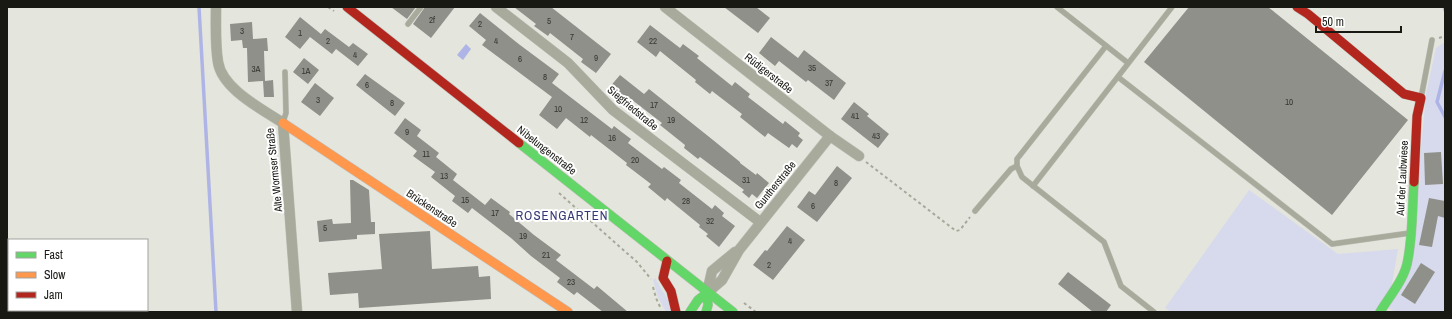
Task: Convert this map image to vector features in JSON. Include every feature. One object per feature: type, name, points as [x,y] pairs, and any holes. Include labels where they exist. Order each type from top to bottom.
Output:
[{"type":"street","name":"Alte Wormser Straße","points":[[216,7],[218,63],[225,79],[238,93],[283,123],[298,312]]},
{"type":"street","name":"Nibelungenstraße","points":[[347,7],[707,293],[733,312]]},
{"type":"street","name":"Siegfriedstraße","points":[[496,7],[568,63],[613,110],[760,222]]},
{"type":"street","name":"Rüdigerstraße","points":[[665,7],[830,136],[859,156]]},
{"type":"street","points":[[1297,7],[1308,14],[1404,94],[1421,98]]},
{"type":"street","name":"Auf der Laubwiese","points":[[1380,312],[1398,284],[1407,265],[1417,116],[1421,98]]},
{"type":"street","name":"Brückenstraße","points":[[283,123],[568,312]]},
{"type":"street","name":"Guntherstraße","points":[[707,293],[722,280],[738,250],[830,136]]},
{"type":"street","points":[[667,261],[663,278],[670,291],[676,312]]},
{"type":"street","points":[[690,312],[698,300],[707,293]]},
{"type":"street","points":[[706,312],[708,305],[707,293]]},
{"type":"lane","points":[[408,24],[421,7]]},
{"type":"lane","points":[[1056,7],[1128,63]]},
{"type":"lane","points":[[1033,186],[1172,7]]},
{"type":"lane","name":"Auf der Laubwiese","points":[[1421,98],[1432,40]]},
{"type":"lane","points":[[1106,46],[1017,159],[1017,166],[1022,177],[1104,242],[1121,286],[1154,312]]},
{"type":"lane","points":[[283,123],[286,113],[284,72]]},
{"type":"lane","points":[[1118,77],[1332,244],[1410,233]]},
{"type":"lane","points":[[975,211],[1011,169],[1017,166]]},
{"type":"path","points":[[859,156],[956,231],[960,230],[975,211]]},
{"type":"shaded area","points":[[1445,42],[1445,312],[1396,312],[1386,307],[1410,268],[1426,94],[1436,48]]},
{"type":"shaded area","points":[[1249,190],[1338,254],[1398,249],[1391,289],[1376,312],[1171,312],[1165,308]]},
{"type":"shaded area","points":[[655,278],[667,298],[671,312],[666,312],[658,297],[653,280]]},
{"type":"water","points":[[466,44],[471,49],[463,60],[457,55]]},
{"type":"building","points":[[391,7],[416,7],[407,19]]},
{"type":"building","points":[[425,7],[455,7],[431,38],[413,24]]},
{"type":"building","points":[[514,7],[551,7],[611,54],[596,73],[581,62],[583,59],[550,33],[548,36],[534,26],[536,24]]},
{"type":"building","points":[[724,7],[756,7],[770,18],[758,33]]},
{"type":"building","points":[[1189,7],[1268,7],[1408,120],[1332,215],[1144,62]]},
{"type":"building","points":[[480,13],[559,74],[552,83],[612,129],[614,126],[631,139],[628,143],[662,169],[664,167],[681,180],[679,183],[712,209],[715,205],[724,213],[722,216],[735,226],[719,247],[706,236],[708,234],[699,227],[700,225],[667,198],[665,201],[648,187],[651,184],[591,135],[590,137],[566,118],[557,129],[539,115],[552,97],[482,45],[486,40],[469,26]]},
{"type":"building","points":[[300,17],[321,34],[325,29],[349,47],[353,43],[368,54],[358,66],[336,49],[332,54],[310,37],[300,49],[285,37]]},
{"type":"building","points":[[252,22],[253,39],[267,38],[268,51],[264,51],[265,81],[273,80],[274,97],[264,97],[263,81],[248,82],[247,48],[243,48],[242,40],[231,41],[230,24]]},
{"type":"building","points":[[650,25],[680,48],[683,44],[699,56],[697,58],[732,86],[735,82],[750,94],[748,97],[783,124],[785,121],[800,133],[798,136],[803,140],[797,148],[792,144],[789,148],[768,133],[765,137],[740,117],[742,114],[712,91],[710,94],[695,82],[696,80],[660,51],[656,57],[637,42]]},
{"type":"building","points":[[771,37],[798,58],[804,50],[846,83],[834,100],[808,80],[806,82],[779,61],[775,66],[759,53]]},
{"type":"building","points":[[304,58],[319,70],[308,84],[293,72]]},
{"type":"building","points":[[365,74],[405,103],[395,116],[356,85]]},
{"type":"building","points":[[620,75],[644,94],[649,89],[740,163],[756,175],[757,173],[769,183],[757,198],[752,194],[749,198],[742,192],[744,190],[700,157],[698,159],[684,148],[685,145],[660,125],[662,123],[627,96],[623,101],[608,89]]},
{"type":"building","points":[[315,83],[334,98],[320,116],[301,102]]},
{"type":"building","points":[[854,102],[869,114],[867,116],[889,134],[878,148],[841,119]]},
{"type":"building","points":[[405,118],[421,130],[417,136],[439,153],[436,157],[457,174],[453,180],[485,205],[491,198],[510,212],[509,214],[561,255],[556,260],[594,289],[597,286],[628,312],[603,312],[577,292],[574,295],[557,282],[560,278],[531,256],[511,238],[472,208],[468,213],[452,201],[455,196],[431,177],[435,172],[413,156],[417,151],[394,133]]},
{"type":"building","points":[[1441,152],[1443,184],[1425,185],[1424,153]]},
{"type":"building","points":[[837,166],[852,178],[817,222],[797,207],[809,191],[815,195]]},
{"type":"building","points":[[350,180],[353,180],[369,190],[371,222],[375,222],[375,234],[357,235],[357,239],[319,242],[317,221],[332,219],[333,224],[351,223]]},
{"type":"building","points":[[1429,198],[1445,201],[1445,218],[1438,216],[1432,247],[1419,245]]},
{"type":"building","points":[[787,226],[805,240],[773,280],[753,265],[765,250],[767,251]]},
{"type":"building","points":[[430,231],[432,269],[478,266],[479,277],[490,276],[491,299],[359,308],[358,293],[330,295],[328,273],[382,269],[379,234]]},
{"type":"building","points":[[1421,263],[1435,272],[1415,304],[1401,295]]},
{"type":"building","points":[[1068,272],[1111,305],[1106,312],[1093,312],[1058,284]]},
{"type":"waterway","points":[[199,7],[216,312]]},
{"type":"waterway","points":[[1445,71],[1437,102],[1445,117]]},
{"type":"traffic: fast","points":[[519,143],[733,312]]},
{"type":"traffic: fast","points":[[1380,312],[1399,283],[1407,264],[1411,233],[1414,182]]},
{"type":"traffic: fast","points":[[690,312],[698,300],[707,293],[708,305],[706,312]]},
{"type":"traffic: slow","points":[[283,123],[568,312]]},
{"type":"traffic: jam","points":[[347,7],[519,143]]},
{"type":"traffic: jam","points":[[1297,7],[1308,14],[1404,94],[1421,98],[1417,116],[1414,182]]},
{"type":"traffic: jam","points":[[667,261],[663,278],[671,291],[676,312]]},
{"type":"district","name":"ROSENGARTEN","points":[[562,215]]}]
